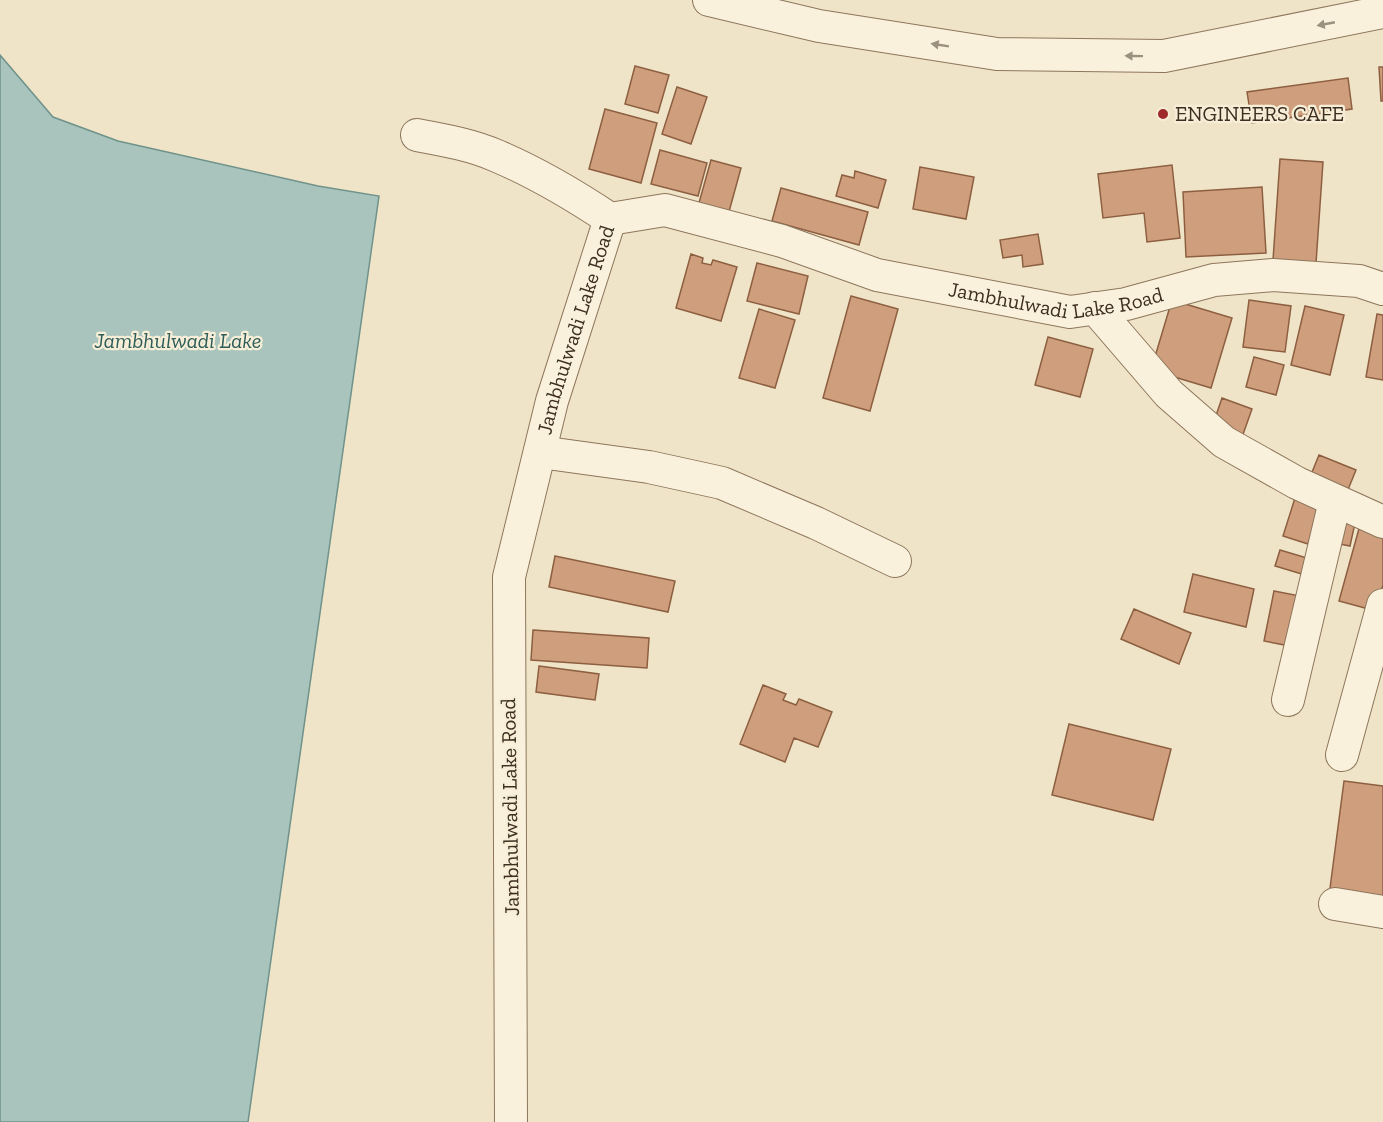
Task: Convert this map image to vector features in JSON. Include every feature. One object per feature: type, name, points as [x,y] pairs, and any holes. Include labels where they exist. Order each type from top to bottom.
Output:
[{"type":"street","points":[[709,0],[819,26],[997,54],[1164,56],[1383,12]]},
{"type":"street","points":[[417,135],[455,142],[496,155],[572,193],[610,219]]},
{"type":"street","name":"Jambhulwadi Lake Road","points":[[511,1122],[509,577],[552,401],[610,219],[665,210],[782,241],[877,275],[1070,312],[1126,304],[1214,280],[1273,275],[1359,280],[1383,289]]},
{"type":"street","points":[[1095,308],[1169,394],[1224,442],[1254,460],[1335,501],[1383,522]]},
{"type":"street","points":[[540,453],[650,467],[722,483],[816,523],[896,561]]},
{"type":"street","points":[[1288,700],[1335,501]]},
{"type":"street","points":[[1342,755],[1383,605]]},
{"type":"street","points":[[1335,904],[1383,912]]},
{"type":"water","name":"Jambhulwadi Lake","points":[[0,55],[53,117],[118,141],[318,186],[379,196],[248,1122],[0,1122]]},
{"type":"building","points":[[635,66],[669,75],[658,113],[625,104]]},
{"type":"building","points":[[1379,67],[1383,67],[1383,101],[1381,101]]},
{"type":"building","points":[[1348,78],[1352,109],[1252,123],[1247,92]]},
{"type":"building","points":[[677,87],[707,97],[691,144],[662,134]]},
{"type":"building","points":[[605,109],[657,123],[641,183],[589,169]]},
{"type":"building","points":[[660,150],[707,163],[698,196],[651,184]]},
{"type":"building","points":[[1280,159],[1323,162],[1316,263],[1273,260]]},
{"type":"building","points":[[711,160],[741,168],[727,219],[697,210]]},
{"type":"building","points":[[1172,165],[1180,238],[1147,242],[1144,213],[1103,218],[1098,174]]},
{"type":"building","points":[[920,167],[974,177],[966,219],[913,209]]},
{"type":"building","points":[[855,171],[886,180],[878,208],[836,196],[842,175],[854,178]]},
{"type":"building","points":[[1262,187],[1266,253],[1186,257],[1183,192]]},
{"type":"building","points":[[781,188],[868,212],[859,245],[772,221]]},
{"type":"building","points":[[1038,234],[1043,264],[1023,267],[1022,255],[1003,258],[1000,240]]},
{"type":"building","points":[[691,254],[703,258],[702,263],[711,265],[713,260],[737,267],[721,321],[676,308]]},
{"type":"building","points":[[757,263],[808,276],[799,314],[747,301]]},
{"type":"building","points":[[851,296],[898,309],[870,411],[823,398]]},
{"type":"building","points":[[1172,300],[1232,318],[1211,388],[1151,370]]},
{"type":"building","points":[[1249,300],[1291,306],[1285,352],[1243,347]]},
{"type":"building","points":[[1305,306],[1344,315],[1330,375],[1291,365]]},
{"type":"building","points":[[759,309],[795,320],[775,388],[739,378]]},
{"type":"building","points":[[1377,314],[1383,315],[1383,380],[1366,377]]},
{"type":"building","points":[[1048,337],[1093,349],[1080,397],[1035,385]]},
{"type":"building","points":[[1254,357],[1284,365],[1276,395],[1246,387]]},
{"type":"building","points":[[1222,398],[1252,409],[1241,440],[1211,430]]},
{"type":"building","points":[[1319,455],[1356,470],[1345,497],[1308,482]]},
{"type":"building","points":[[1295,498],[1320,506],[1308,544],[1283,536]]},
{"type":"building","points":[[1336,519],[1355,523],[1350,546],[1330,542]]},
{"type":"building","points":[[1360,525],[1383,531],[1383,585],[1376,611],[1339,601]]},
{"type":"building","points":[[1280,550],[1317,561],[1312,577],[1275,566]]},
{"type":"building","points":[[555,556],[675,581],[668,612],[549,587]]},
{"type":"building","points":[[1193,574],[1254,589],[1246,627],[1184,612]]},
{"type":"building","points":[[1274,591],[1300,596],[1290,646],[1264,641]]},
{"type":"building","points":[[1134,609],[1191,633],[1179,664],[1121,639]]},
{"type":"building","points":[[533,630],[649,638],[647,668],[531,660]]},
{"type":"building","points":[[539,666],[599,674],[595,700],[536,692]]},
{"type":"building","points":[[763,685],[786,694],[783,700],[796,705],[799,699],[832,712],[818,747],[794,738],[785,762],[740,744]]},
{"type":"building","points":[[1069,724],[1171,749],[1153,820],[1052,795]]},
{"type":"building","points":[[1344,781],[1383,786],[1383,898],[1329,896]]},
{"type":"place","name":"ENGINEERS CAFE","points":[[1163,114]]}]
